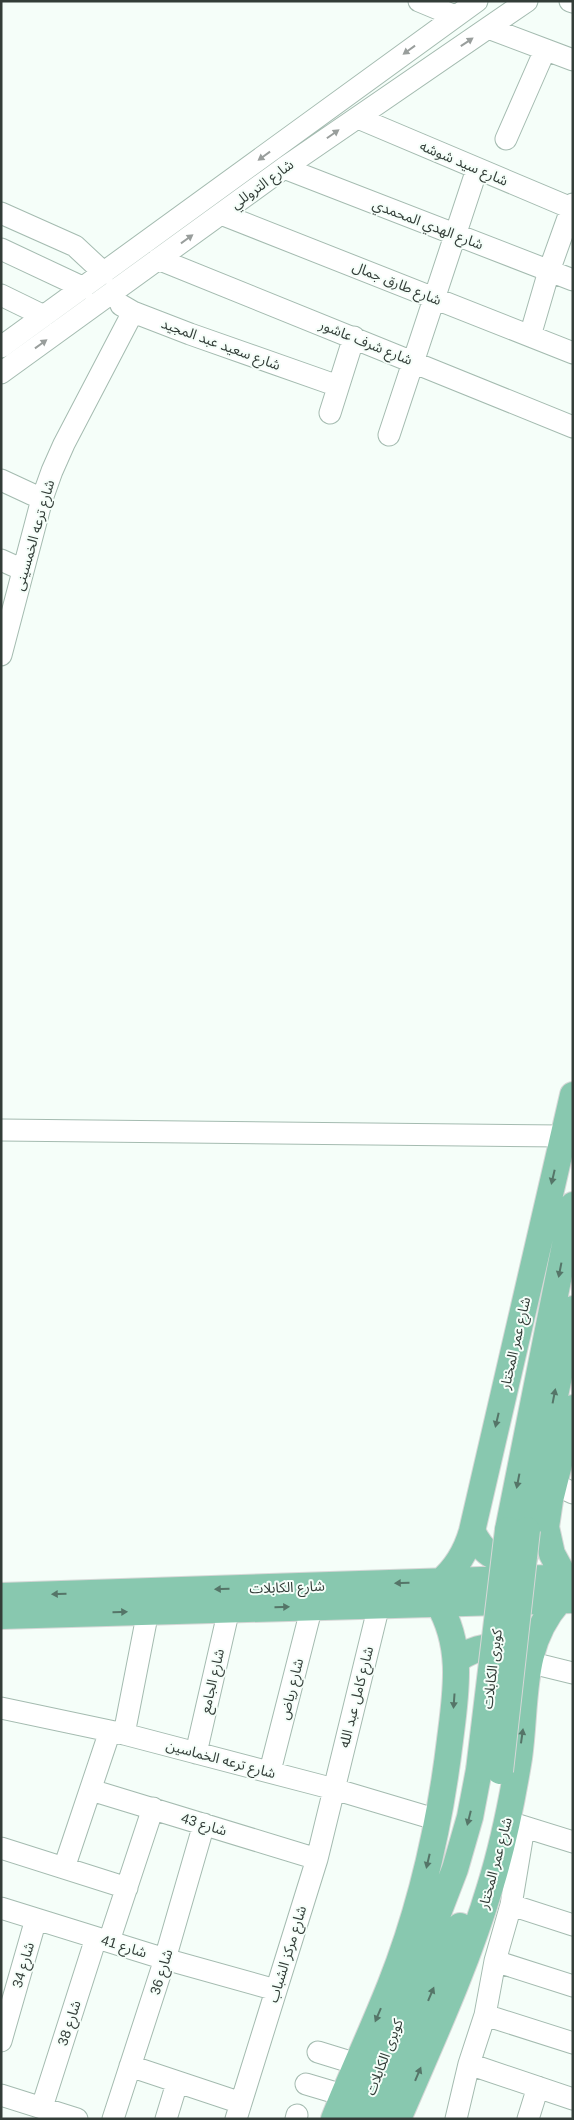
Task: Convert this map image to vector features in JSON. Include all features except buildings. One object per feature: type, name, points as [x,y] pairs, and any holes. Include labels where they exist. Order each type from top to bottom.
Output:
[{"type":"main road","name":"شارع عمر المختار","points":[[439,1592],[448,1575],[462,1558],[472,1531],[573,1095]]},
{"type":"main road","name":"كوبرى الكابلات","points":[[378,2119],[459,1928],[477,1876],[492,1819],[490,1771],[573,1205]]},
{"type":"main road","name":"كوبرى الكابلات","points":[[527,1529],[573,1309]]},
{"type":"main road","points":[[527,1529],[563,1488],[573,1408]]},
{"type":"main road","points":[[472,1531],[480,1546],[487,1552],[494,1557],[511,1560],[528,1555],[540,1543],[527,1529]]},
{"type":"main road","points":[[527,1529],[552,1554],[567,1589]]},
{"type":"main road","name":"شارع عمر المختار","points":[[398,2119],[455,1988],[491,1886],[516,1824],[519,1758],[528,1662],[538,1630],[567,1589]]},
{"type":"main road","name":"شارع الكابلات","points":[[1,1596],[567,1589]]},
{"type":"main road","points":[[338,2107],[391,1985],[418,1903],[438,1820],[448,1756],[457,1660],[452,1633],[439,1592]]},
{"type":"main road","name":"شارع الكابلات","points":[[1,1616],[378,1605],[439,1592]]},
{"type":"main road","points":[[457,1660],[473,1650],[492,1647],[511,1651],[528,1662]]},
{"type":"main road","name":"كوبرى الكابلات","points":[[359,2119],[455,1869],[470,1817],[490,1771]]},
{"type":"street","points":[[419,1],[455,16]]},
{"type":"street","name":"شارع التروللي","points":[[1,347],[477,1]]},
{"type":"street","name":"شارع التروللي","points":[[1,372],[284,168],[527,1]]},
{"type":"street","points":[[488,28],[573,60]]},
{"type":"street","points":[[506,139],[545,50]]},
{"type":"street","name":"شارع سيد شوشه","points":[[358,118],[477,169],[572,206]]},
{"type":"street","points":[[296,133],[308,152]]},
{"type":"street","name":"شارع الهدي المحمدي","points":[[284,168],[573,280]]},
{"type":"street","points":[[389,435],[477,169]]},
{"type":"street","points":[[530,336],[549,271],[572,206]]},
{"type":"street","points":[[1,213],[75,246],[104,273]]},
{"type":"street","name":"شارع طارق جمال","points":[[221,214],[573,353]]},
{"type":"street","points":[[1,249],[84,288]]},
{"type":"street","name":"شارع شرف عاشور","points":[[158,259],[573,426]]},
{"type":"street","points":[[1,295],[44,316]]},
{"type":"street","name":"شارع سعيد عبد المجيد","points":[[106,297],[133,312],[190,334],[338,386]]},
{"type":"street","name":"شارع ترعه الخمسينى","points":[[1,655],[5,624],[23,570],[42,499],[64,444],[133,312]]},
{"type":"street","points":[[330,413],[354,337]]},
{"type":"street","points":[[1,480],[42,499]]},
{"type":"street","points":[[1,560],[23,570]]},
{"type":"street","points":[[1,1130],[562,1136]]},
{"type":"street","name":"شارع كامل عبد الله","points":[[334,1789],[378,1605]]},
{"type":"street","name":"شارع رياض","points":[[270,1772],[312,1606]]},
{"type":"street","name":"شارع الجامع","points":[[196,1752],[228,1609]]},
{"type":"street","points":[[64,1868],[91,1790],[117,1732],[148,1611]]},
{"type":"street","points":[[528,1662],[573,1673]]},
{"type":"street","name":"شارع ترعه الخماسين","points":[[1,1708],[117,1732],[196,1752],[334,1789],[438,1820]]},
{"type":"street","name":"شارع مركز الشباب","points":[[239,2111],[317,1859],[334,1789]]},
{"type":"street","name":"شارع 43","points":[[91,1790],[317,1859]]},
{"type":"street","name":"شارع 38","points":[[42,2107],[103,1940],[127,1888],[153,1808]]},
{"type":"street","name":"شارع 36","points":[[113,2119],[165,1959],[204,1824]]},
{"type":"street","points":[[516,1824],[573,1842]]},
{"type":"street","name":"شارع عمر المختار","points":[[456,2119],[469,2064],[485,2015],[495,1960],[511,1905],[516,1824]]},
{"type":"street","points":[[1,1848],[127,1888]]},
{"type":"street","points":[[511,1905],[573,1925]]},
{"type":"street","name":"شارع 41","points":[[1,1908],[165,1959],[276,1990]]},
{"type":"street","name":"شارع 34","points":[[3,2029],[10,1976],[36,1919]]},
{"type":"street","points":[[495,1960],[573,1986]]},
{"type":"street","points":[[485,2015],[573,2042]]},
{"type":"street","points":[[305,2089],[357,2064]]},
{"type":"street","points":[[469,2064],[573,2099]]},
{"type":"street","points":[[130,2066],[176,2083],[239,2111]]},
{"type":"street","points":[[166,2119],[176,2083]]},
{"type":"street","points":[[528,2119],[538,2087]]},
{"type":"street","points":[[305,2089],[338,2107]]},
{"type":"street","points":[[1,2095],[77,2119]]}]
